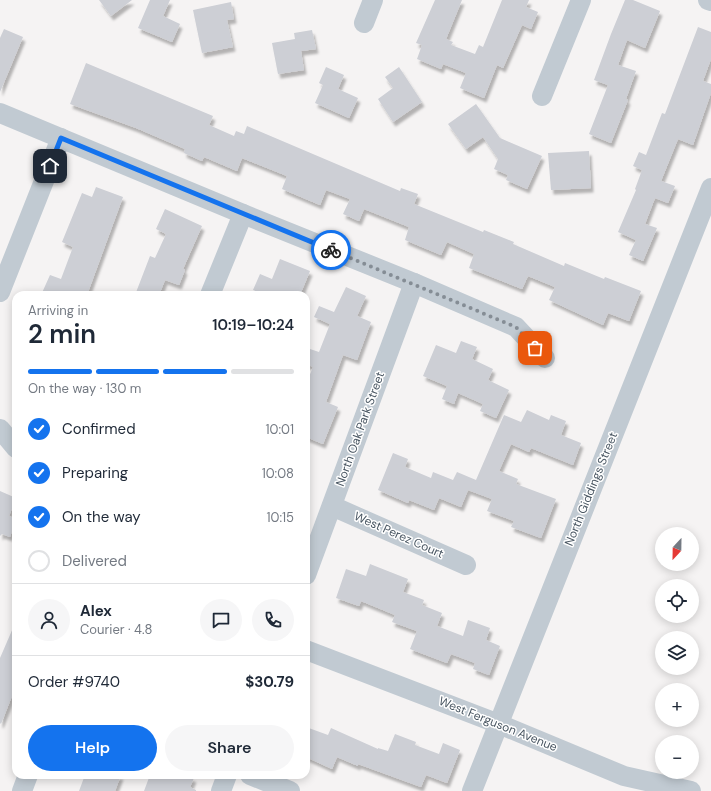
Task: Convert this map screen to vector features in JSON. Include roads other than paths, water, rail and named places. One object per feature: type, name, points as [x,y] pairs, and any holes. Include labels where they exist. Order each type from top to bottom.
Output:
[{"type":"street","points":[[364,23],[373,0]]},
{"type":"street","points":[[542,96],[581,0]]},
{"type":"street","points":[[0,113],[414,283],[516,327],[545,358]]},
{"type":"street","points":[[0,292],[61,138]]},
{"type":"street","name":"North Giddings Street","points":[[472,791],[711,188]]},
{"type":"street","points":[[212,291],[243,214]]},
{"type":"street","name":"North Oak Park Street","points":[[310,564],[414,283]]},
{"type":"street","points":[[0,429],[12,443]]},
{"type":"street","name":"West Perez Court","points":[[332,506],[466,565]]},
{"type":"street","name":"West Ferguson Avenue","points":[[310,652],[499,724],[621,784],[691,791]]},
{"type":"street","points":[[22,791],[26,779]]},
{"type":"street","points":[[221,791],[226,779]]},
{"type":"street","points":[[260,779],[290,791]]}]
